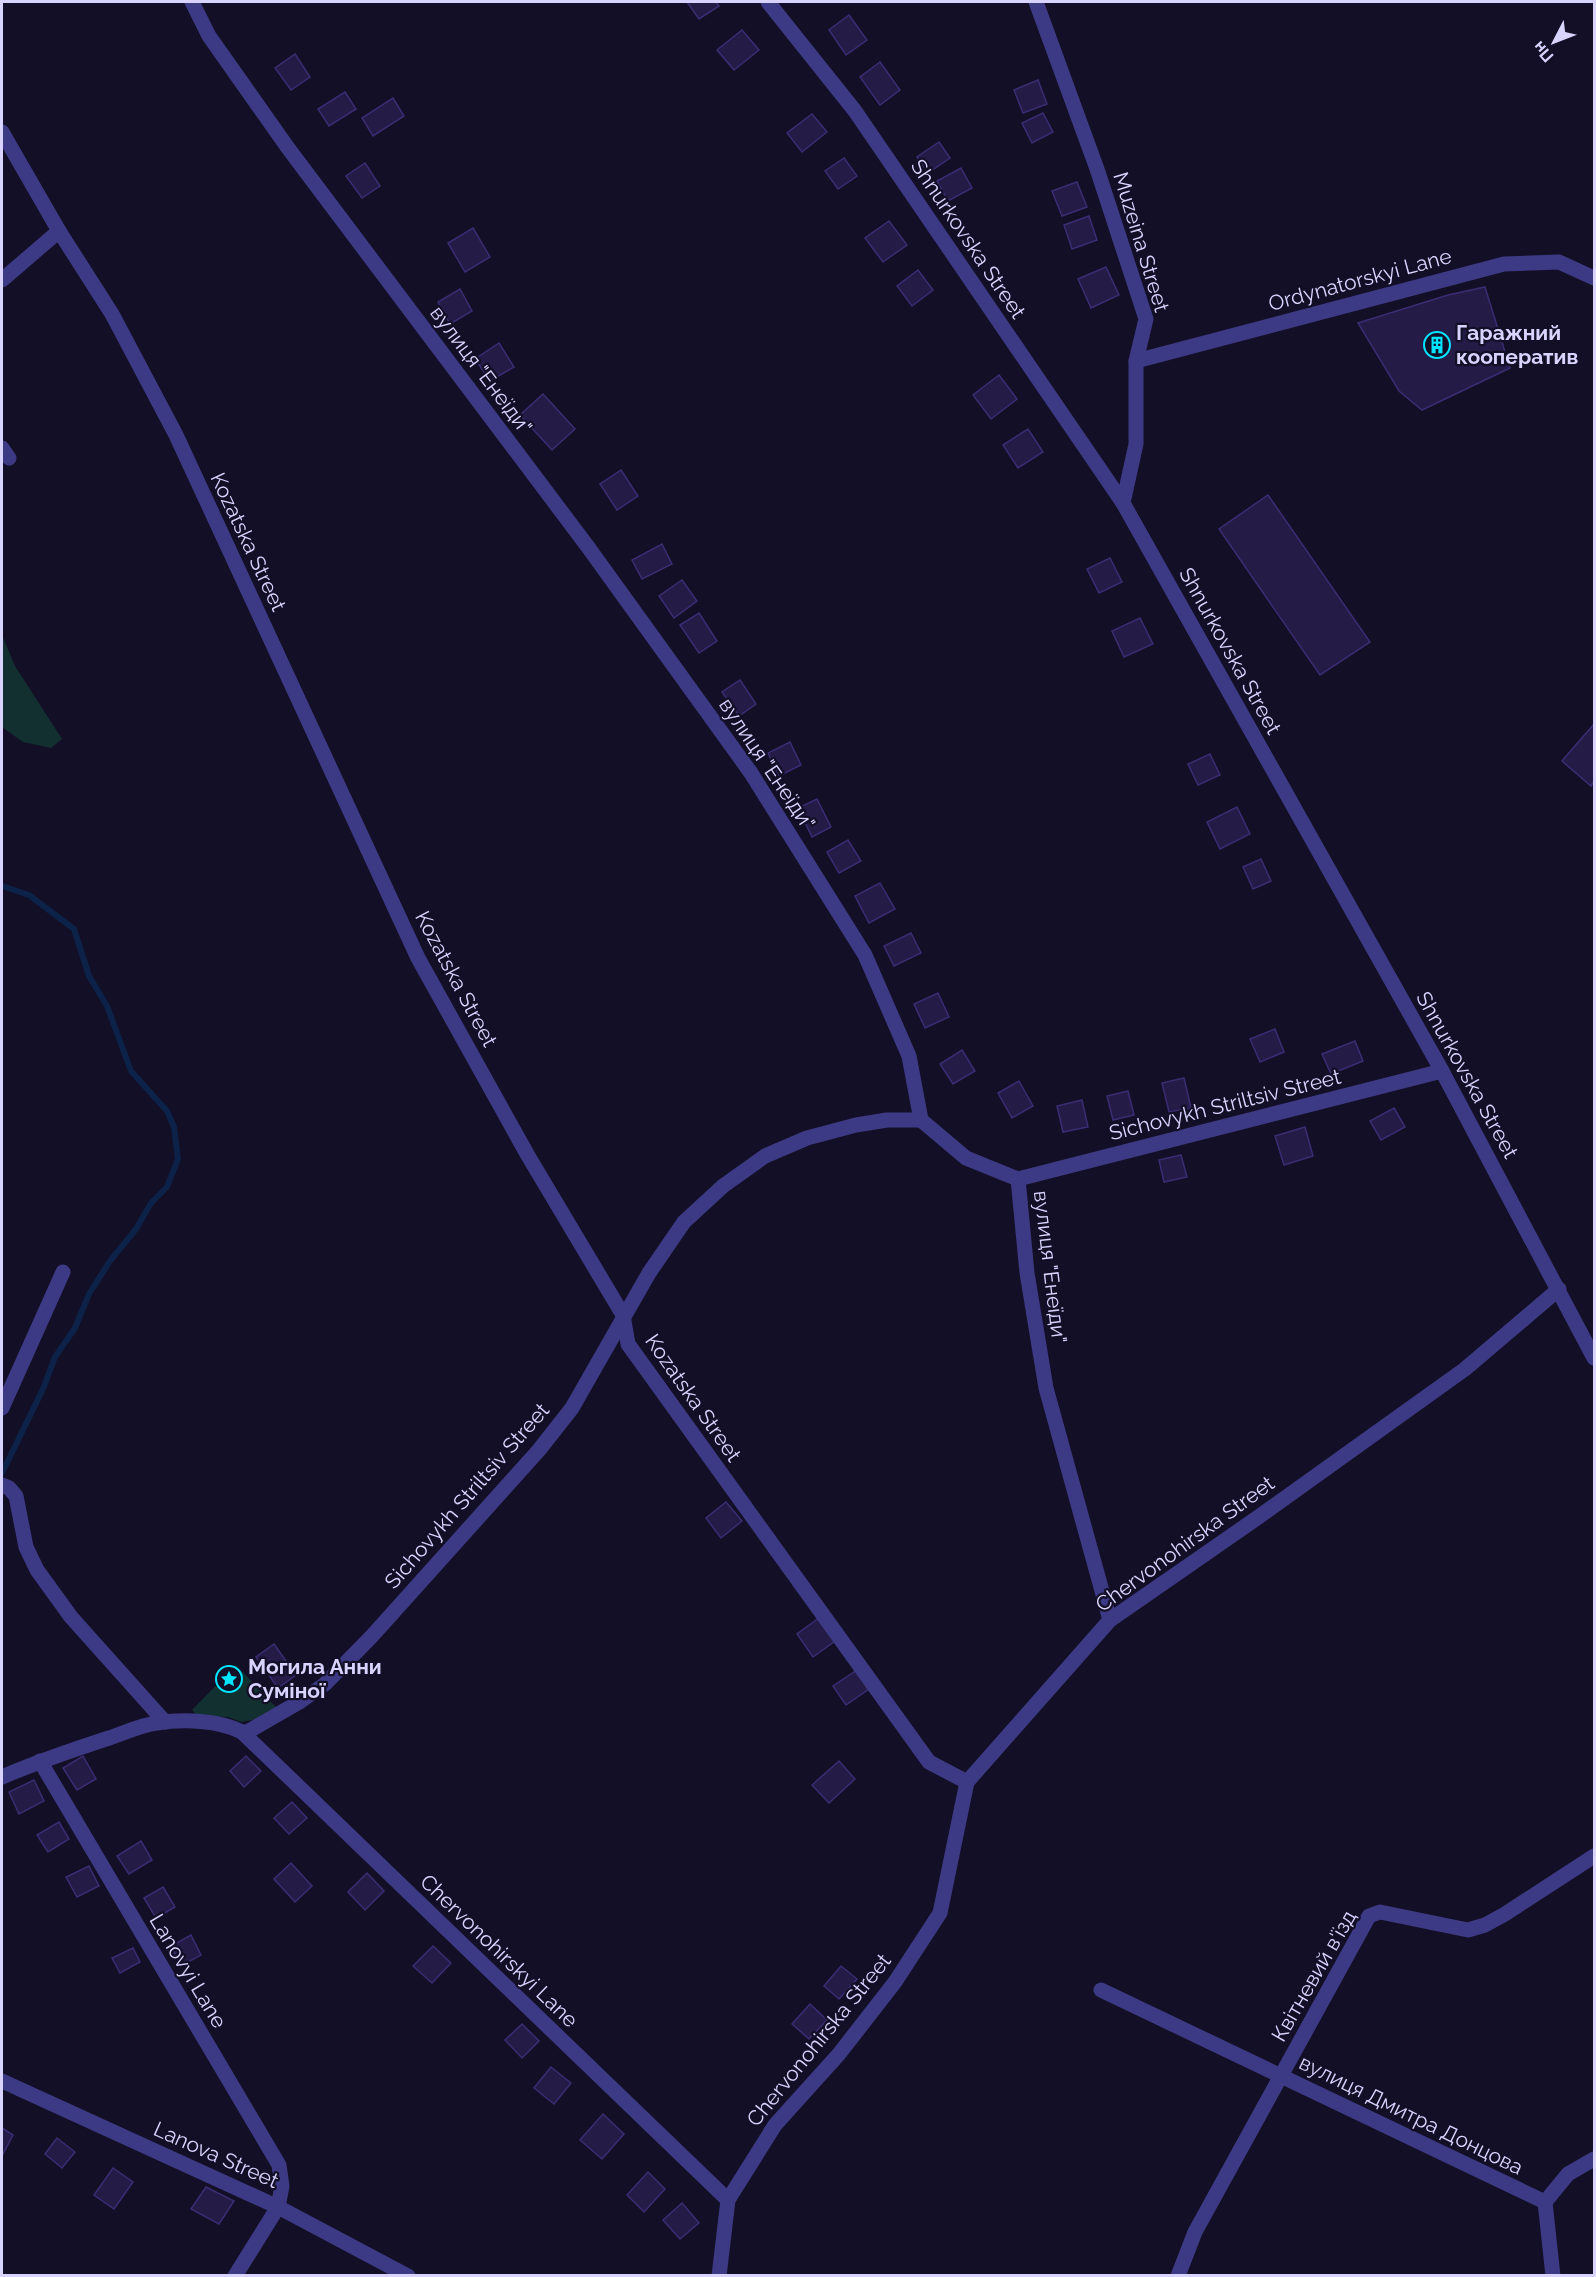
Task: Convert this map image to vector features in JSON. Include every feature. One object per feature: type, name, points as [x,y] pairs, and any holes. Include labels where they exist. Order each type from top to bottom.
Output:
[{"type":"street","name":"вулиця \"Енеїди\"","points":[[192,2],[210,36],[288,148],[588,547],[751,773],[865,955],[909,1056],[921,1120],[966,1158],[1018,1179],[1027,1274],[1046,1388],[1110,1620]]},
{"type":"street","name":"Shnurkovska Street","points":[[768,2],[855,111],[1123,503],[1442,1071],[1594,1358]]},
{"type":"street","name":"Muzeina Street","points":[[1036,2],[1096,169],[1146,319],[1136,361],[1136,444],[1123,503]]},
{"type":"street","name":"Kozatska Street","points":[[2,132],[59,231],[112,314],[176,435],[418,958],[527,1154],[623,1315],[627,1344],[929,1762],[967,1782]]},
{"type":"street","points":[[2,280],[59,231]]},
{"type":"street","name":"Ordynatorskyi Lane","points":[[1136,361],[1504,264],[1559,262],[1594,278]]},
{"type":"street","name":"Sichovykh Striltsiv Street","points":[[1018,1179],[1442,1071]]},
{"type":"street","name":"Sichovykh Striltsiv Street","points":[[242,1732],[247,1732],[301,1701],[325,1684],[372,1636],[539,1450],[572,1408],[623,1315],[684,1222],[723,1186],[765,1156],[807,1138],[856,1125],[887,1120],[921,1120]]},
{"type":"street","points":[[2,1408],[63,1272]]},
{"type":"street","name":"Chervonohirska Street","points":[[728,2200],[775,2125],[839,2054],[895,1982],[940,1913],[967,1782],[1110,1620],[1465,1369],[1558,1289]]},
{"type":"street","points":[[2,1485],[9,1488],[16,1496],[26,1547],[37,1570],[70,1617],[165,1722]]},
{"type":"street","points":[[2,1777],[39,1761],[154,1723],[180,1720],[234,1728],[242,1732]]},
{"type":"street","name":"Chervonohirskyi Lane","points":[[242,1732],[728,2200]]},
{"type":"street","name":"Lanovyi Lane","points":[[39,1761],[279,2165],[282,2186],[278,2207]]},
{"type":"street","name":"Квітневий в'їзд","points":[[1178,2276],[1195,2232],[1370,1916],[1380,1912],[1468,1930],[1485,1925],[1505,1914],[1594,1856]]},
{"type":"street","name":"вулиця Дмитра Донцова","points":[[1101,1990],[1545,2202]]},
{"type":"street","name":"Lanova Street","points":[[2,2081],[278,2207],[408,2276]]},
{"type":"street","points":[[1552,2276],[1545,2202],[1568,2174],[1594,2159]]},
{"type":"street","points":[[719,2276],[728,2200]]},
{"type":"street","points":[[235,2276],[278,2207]]},
{"type":"green space","points":[[2,635],[15,666],[62,739],[51,748],[23,742],[2,727]]},
{"type":"green space","points":[[236,1665],[276,1707],[253,1720],[241,1722],[228,1717],[197,1716],[192,1710]]},
{"type":"building","points":[[687,2],[716,2],[719,6],[699,19]]},
{"type":"building","points":[[849,15],[867,40],[846,55],[829,30]]},
{"type":"building","points":[[742,30],[759,50],[734,70],[717,50]]},
{"type":"building","points":[[295,54],[310,77],[291,90],[275,68]]},
{"type":"building","points":[[880,62],[900,90],[880,105],[860,77]]},
{"type":"building","points":[[1038,80],[1047,104],[1023,113],[1014,90]]},
{"type":"building","points":[[345,92],[356,109],[329,126],[318,109]]},
{"type":"building","points":[[393,98],[404,116],[373,136],[362,118]]},
{"type":"building","points":[[1043,113],[1053,132],[1032,143],[1022,123]]},
{"type":"building","points":[[812,114],[827,132],[802,152],[787,133]]},
{"type":"building","points":[[939,142],[950,158],[928,173],[917,157]]},
{"type":"building","points":[[844,158],[857,176],[838,189],[825,171]]},
{"type":"building","points":[[365,163],[380,186],[362,198],[346,176]]},
{"type":"building","points":[[961,168],[972,188],[948,201],[937,181]]},
{"type":"building","points":[[1077,182],[1087,207],[1062,216],[1052,191]]},
{"type":"building","points":[[1089,216],[1097,240],[1072,249],[1064,225]]},
{"type":"building","points":[[889,221],[907,245],[883,262],[865,238]]},
{"type":"building","points":[[473,228],[490,257],[465,272],[448,243]]},
{"type":"building","points":[[1106,267],[1119,295],[1091,308],[1078,279]]},
{"type":"building","points":[[918,270],[933,290],[912,306],[897,286]]},
{"type":"building","name":"Гаражний кооператив","points":[[1485,287],[1510,368],[1422,410],[1399,391],[1358,323],[1448,295]]},
{"type":"building","points":[[460,289],[472,311],[450,324],[438,302]]},
{"type":"building","points":[[499,343],[514,367],[490,381],[475,359]]},
{"type":"building","points":[[999,375],[1017,399],[991,419],[973,395]]},
{"type":"building","points":[[543,394],[575,429],[552,450],[520,415]]},
{"type":"building","points":[[1028,429],[1043,452],[1018,468],[1003,445]]},
{"type":"building","points":[[621,470],[638,496],[617,510],[600,484]]},
{"type":"building","points":[[1268,495],[1370,642],[1320,675],[1219,529]]},
{"type":"building","points":[[662,544],[672,564],[642,579],[632,560]]},
{"type":"building","points":[[1110,558],[1122,582],[1099,593],[1087,569]]},
{"type":"building","points":[[682,580],[697,601],[674,618],[659,596]]},
{"type":"building","points":[[699,613],[717,641],[699,653],[680,625]]},
{"type":"building","points":[[1140,618],[1153,644],[1124,657],[1112,631]]},
{"type":"building","points":[[740,680],[756,704],[739,716],[722,692]]},
{"type":"building","points":[[1594,724],[1594,781],[1591,786],[1562,761]]},
{"type":"building","points":[[790,742],[801,765],[779,776],[768,753]]},
{"type":"building","points":[[1210,754],[1220,775],[1198,785],[1188,764]]},
{"type":"building","points":[[817,799],[831,827],[812,837],[798,808]]},
{"type":"building","points":[[1237,807],[1250,834],[1220,849],[1207,822]]},
{"type":"building","points":[[848,840],[861,861],[839,873],[827,852]]},
{"type":"building","points":[[1261,859],[1271,881],[1253,889],[1243,867]]},
{"type":"building","points":[[880,883],[895,909],[869,923],[855,896]]},
{"type":"building","points":[[911,933],[921,953],[894,966],[884,946]]},
{"type":"building","points":[[938,993],[949,1017],[925,1028],[914,1004]]},
{"type":"building","points":[[1275,1029],[1284,1052],[1260,1062],[1250,1039]]},
{"type":"building","points":[[1355,1041],[1363,1061],[1331,1074],[1322,1054]]},
{"type":"building","points":[[962,1050],[975,1071],[953,1084],[940,1064]]},
{"type":"building","points":[[1184,1078],[1191,1108],[1169,1112],[1162,1083]]},
{"type":"building","points":[[1019,1081],[1033,1106],[1012,1118],[998,1093]]},
{"type":"building","points":[[1128,1091],[1134,1115],[1113,1120],[1107,1096]]},
{"type":"building","points":[[1082,1100],[1088,1127],[1063,1132],[1057,1106]]},
{"type":"building","points":[[1394,1108],[1405,1127],[1381,1140],[1370,1121]]},
{"type":"building","points":[[1305,1127],[1313,1156],[1284,1165],[1275,1136]]},
{"type":"building","points":[[1181,1155],[1187,1177],[1164,1182],[1159,1160]]},
{"type":"building","points":[[726,1502],[742,1521],[721,1538],[706,1518]]},
{"type":"building","points":[[819,1618],[835,1641],[813,1657],[797,1634]]},
{"type":"building","points":[[274,1644],[296,1675],[278,1688],[256,1657]]},
{"type":"building","points":[[857,1670],[869,1689],[846,1705],[833,1686]]},
{"type":"building","points":[[83,1756],[96,1779],[77,1790],[63,1768]]},
{"type":"building","points":[[246,1756],[261,1771],[244,1787],[230,1771]]},
{"type":"building","points":[[839,1761],[855,1779],[829,1803],[812,1785]]},
{"type":"building","points":[[34,1780],[44,1801],[19,1814],[9,1792]]},
{"type":"building","points":[[292,1802],[307,1818],[289,1834],[274,1818]]},
{"type":"building","points":[[59,1822],[69,1839],[48,1852],[37,1835]]},
{"type":"building","points":[[141,1841],[152,1860],[129,1874],[117,1856]]},
{"type":"building","points":[[291,1863],[312,1886],[295,1902],[274,1879]]},
{"type":"building","points":[[89,1866],[99,1886],[77,1897],[66,1877]]},
{"type":"building","points":[[367,1873],[384,1891],[365,1910],[348,1892]]},
{"type":"building","points":[[163,1887],[175,1907],[156,1918],[144,1898]]},
{"type":"building","points":[[191,1935],[201,1955],[181,1966],[171,1946]]},
{"type":"building","points":[[433,1946],[451,1963],[432,1983],[413,1966]]},
{"type":"building","points":[[133,1948],[140,1962],[120,1973],[112,1958]]},
{"type":"building","points":[[841,1966],[857,1979],[839,1999],[824,1986]]},
{"type":"building","points":[[810,2004],[827,2020],[809,2039],[792,2024]]},
{"type":"building","points":[[522,2024],[539,2041],[522,2058],[505,2040]]},
{"type":"building","points":[[551,2067],[571,2083],[554,2104],[534,2088]]},
{"type":"building","points":[[603,2114],[624,2134],[602,2159],[580,2140]]},
{"type":"building","points":[[2,2128],[13,2135],[2,2156]]},
{"type":"building","points":[[57,2138],[75,2152],[62,2168],[45,2154]]},
{"type":"building","points":[[113,2168],[133,2182],[114,2209],[94,2195]]},
{"type":"building","points":[[648,2172],[665,2189],[644,2212],[627,2195]]},
{"type":"building","points":[[206,2187],[234,2201],[219,2224],[191,2209]]},
{"type":"building","points":[[682,2203],[699,2223],[680,2239],[663,2220]]},
{"type":"waterway","points":[[2,886],[29,895],[74,929],[89,976],[107,1006],[131,1071],[167,1111],[174,1127],[178,1159],[167,1187],[151,1203],[136,1229],[110,1261],[89,1294],[75,1328],[55,1357],[43,1389],[2,1473]]},
{"type":"place","name":"Гаражний кооператив","points":[[1437,345]]},
{"type":"place","name":"Могила Анни Суміної","points":[[229,1679]]}]
